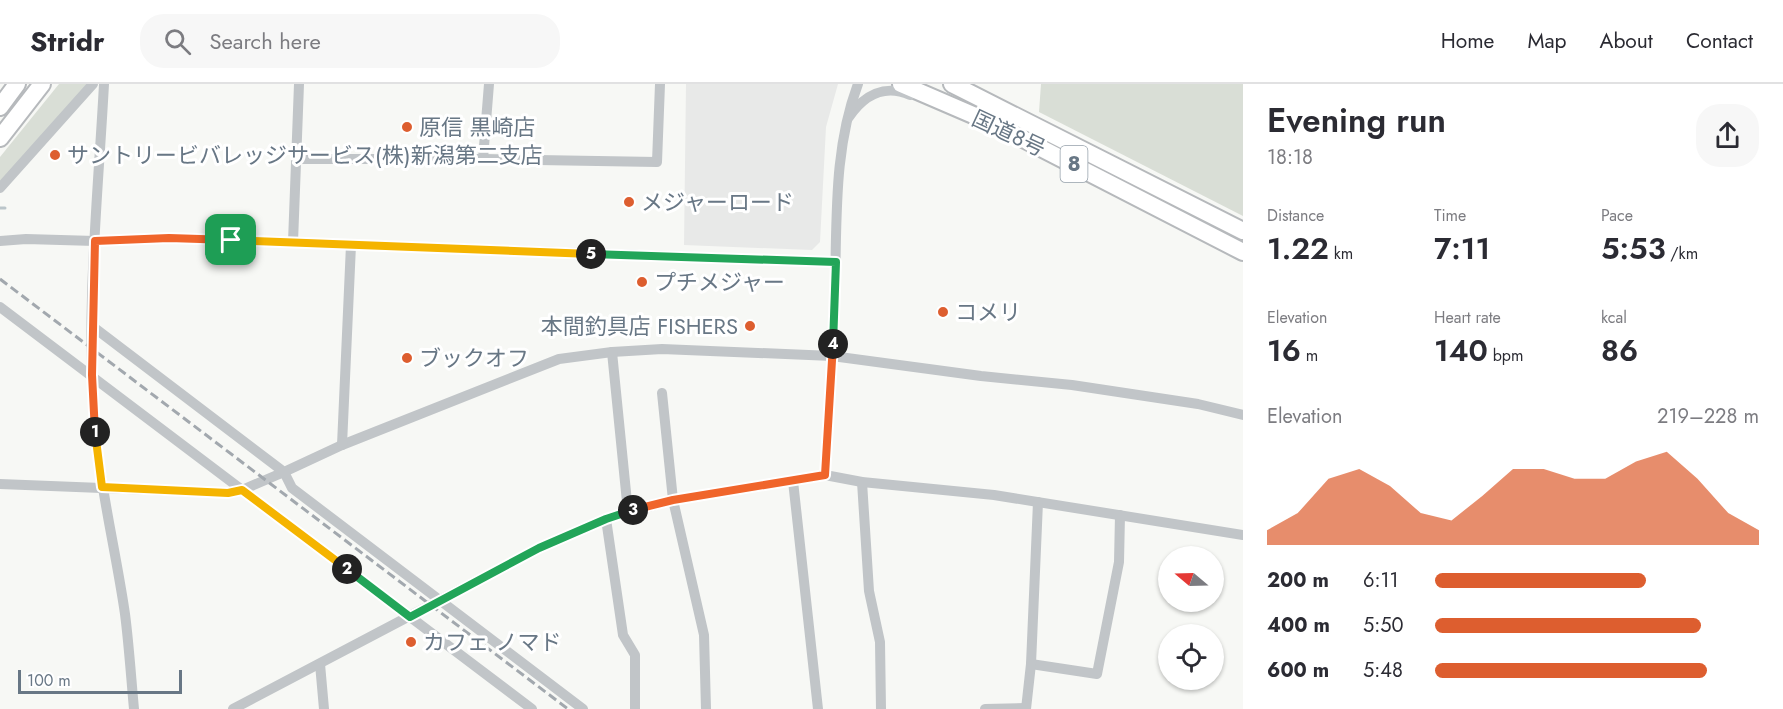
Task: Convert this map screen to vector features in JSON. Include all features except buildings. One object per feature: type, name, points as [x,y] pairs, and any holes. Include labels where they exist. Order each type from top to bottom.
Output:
[{"type":"highway","points":[[0,107],[17,84]]},
{"type":"highway","points":[[0,138],[42,84]]},
{"type":"highway","name":"国道8号","points":[[901,84],[981,119],[1243,252]]},
{"type":"highway","name":"国道8号","points":[[952,84],[1243,231]]},
{"type":"street","points":[[0,188],[93,84]]},
{"type":"street","points":[[104,84],[95,241],[92,375],[102,487],[125,614],[134,709]]},
{"type":"street","points":[[293,242],[298,84]]},
{"type":"street","points":[[483,159],[489,84]]},
{"type":"street","points":[[297,159],[657,162],[660,84]]},
{"type":"street","points":[[825,475],[839,166],[846,122],[858,84]]},
{"type":"street","points":[[846,122],[861,102],[884,90],[903,92],[951,111],[981,119]]},
{"type":"street","points":[[0,241],[169,238],[836,262]]},
{"type":"street","points":[[342,445],[351,245]]},
{"type":"street","points":[[0,307],[532,709]]},
{"type":"street","points":[[92,326],[284,472],[292,488],[583,709]]},
{"type":"street","points":[[0,484],[228,493],[242,490],[342,445],[559,359],[612,351],[662,349],[832,356],[981,376],[1072,385],[1198,404],[1243,415]]},
{"type":"street","points":[[612,351],[628,512]]},
{"type":"street","points":[[662,393],[673,500],[704,635],[706,709]]},
{"type":"street","points":[[233,709],[539,548],[606,519],[673,500],[825,475],[862,482],[993,495],[1243,535]]},
{"type":"street","points":[[793,481],[818,709]]},
{"type":"street","points":[[862,482],[869,591],[880,642],[881,709]]},
{"type":"street","points":[[985,709],[1026,708],[1031,664],[1038,502]]},
{"type":"street","points":[[1031,664],[1097,674],[1119,562],[1120,515]]},
{"type":"street","points":[[606,519],[623,635],[635,655],[635,709]]},
{"type":"street","points":[[320,664],[324,709]]},
{"type":"shaded area","points":[[59,84],[88,84],[0,184],[0,157]]},
{"type":"shaded area","points":[[686,84],[838,84],[826,127],[820,242],[812,250],[684,245]]},
{"type":"shaded area","points":[[1041,84],[1243,84],[1243,216],[1039,112]]},
{"type":"waterway","points":[[0,208],[5,208]]},
{"type":"railway","points":[[0,279],[568,709]]},
{"type":"place","name":"原信 黒崎店","points":[[407,127]]},
{"type":"place","name":"サントリービバレッジサービス(株)新潟第二支店","points":[[55,155]]},
{"type":"place","name":"メジャーロード","points":[[629,202]]},
{"type":"place","name":"プチメジャー","points":[[642,282]]},
{"type":"place","name":"コメリ","points":[[943,312]]},
{"type":"place","name":"本間釣具店 FISHERS","points":[[750,326]]},
{"type":"place","name":"ブックオフ","points":[[407,358]]},
{"type":"place","name":"カフェ ノマド","points":[[411,642]]},
{"type":"route","points":[[169,238],[231,240],[836,262],[825,475],[673,500],[606,519],[539,548],[410,617],[242,490],[228,493],[102,487],[92,375],[95,241],[169,238]]}]
